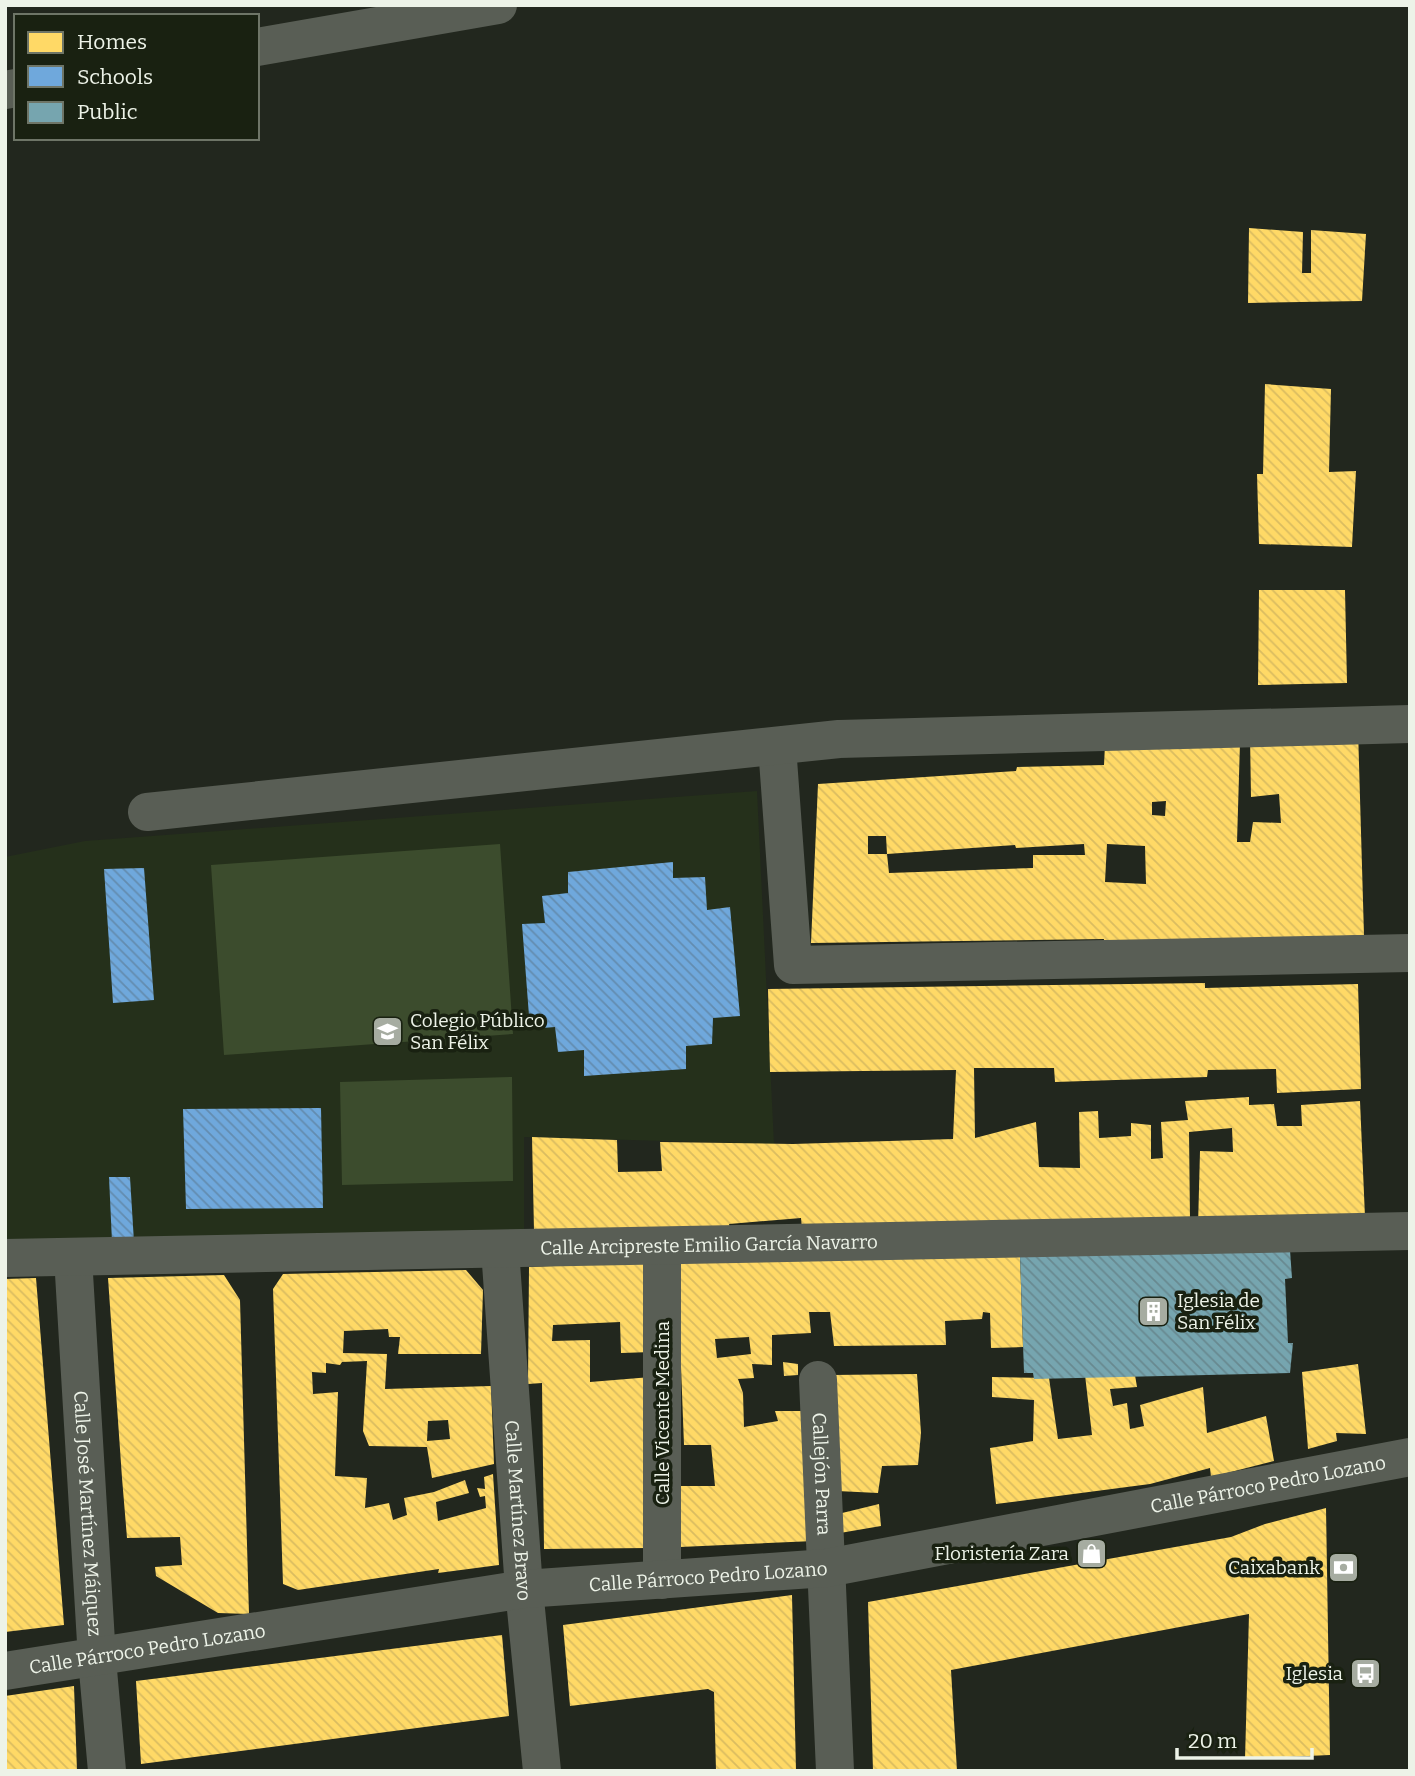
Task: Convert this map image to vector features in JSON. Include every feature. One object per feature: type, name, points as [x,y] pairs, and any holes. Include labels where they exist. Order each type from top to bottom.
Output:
[{"type":"street","points":[[259,47],[498,5]]},
{"type":"street","points":[[147,811],[839,739],[1410,724]]},
{"type":"street","points":[[777,746],[793,965],[1410,953]]},
{"type":"street","name":"Calle Arcipreste Emilio García Navarro","points":[[5,1258],[1410,1231]]},
{"type":"street","name":"Calle Vicente Medina","points":[[662,1246],[662,1580]]},
{"type":"street","name":"Calle Martínez Bravo","points":[[500,1249],[524,1589],[542,1771]]},
{"type":"street","name":"Calle José Martínez Máiquez","points":[[73,1257],[97,1659],[107,1771]]},
{"type":"street","name":"Callejón Parra","points":[[818,1380],[835,1771]]},
{"type":"street","name":"Calle Párroco Pedro Lozano","points":[[5,1671],[97,1659],[524,1589],[827,1568],[1410,1457]]},
{"type":"shaded area","name":"Colegio Público San Félix","points":[[757,791],[774,1144],[524,1137],[524,1233],[5,1244],[5,857],[85,841]]},
{"type":"shaded area","points":[[500,844],[513,1034],[224,1055],[211,865]]},
{"type":"shaded area","points":[[512,1077],[513,1181],[342,1185],[340,1082]]},
{"type":"building: Homes","points":[[1249,228],[1303,232],[1302,273],[1311,273],[1311,230],[1366,234],[1362,301],[1248,303]]},
{"type":"building: Homes","points":[[1265,384],[1331,389],[1329,472],[1356,471],[1352,547],[1259,544],[1257,474],[1263,474]]},
{"type":"building: Homes","points":[[1259,590],[1345,590],[1347,683],[1258,685]]},
{"type":"building: Homes","points":[[1358,729],[1364,935],[1103,948],[1104,939],[811,943],[818,784],[1016,771],[1017,767],[1104,765],[1105,745],[1240,743],[1237,842],[1250,842],[1253,822],[1281,823],[1279,794],[1251,797],[1250,735]],"holes":[[[1166,801],[1165,816],[1152,815],[1152,802]],[[868,836],[886,836],[887,854],[868,854]],[[1084,844],[1085,855],[1033,855],[1033,868],[889,873],[887,854],[1015,845],[1016,848]],[[1107,844],[1145,846],[1146,884],[1105,882]]]},
{"type":"building: Homes","points":[[1205,983],[1205,988],[1358,984],[1361,1089],[1277,1093],[1276,1069],[1208,1070],[1207,1077],[1055,1082],[1054,1068],[974,1068],[975,1138],[1036,1122],[1039,1167],[1080,1168],[1079,1112],[1098,1111],[1099,1138],[1131,1136],[1131,1123],[1151,1125],[1151,1159],[1163,1158],[1161,1122],[1188,1120],[1185,1101],[1249,1097],[1249,1105],[1274,1104],[1277,1126],[1302,1126],[1301,1105],[1360,1101],[1365,1217],[1198,1226],[1200,1151],[1233,1152],[1232,1128],[1189,1132],[1190,1220],[802,1229],[801,1218],[729,1224],[730,1228],[534,1231],[532,1137],[617,1140],[618,1172],[662,1171],[660,1142],[793,1144],[953,1139],[956,1070],[770,1072],[768,989]]},
{"type":"building: Homes","points":[[1020,1255],[1023,1347],[991,1348],[990,1313],[983,1312],[982,1319],[945,1321],[946,1345],[834,1346],[830,1312],[809,1312],[811,1333],[772,1335],[772,1365],[752,1364],[754,1378],[738,1379],[743,1393],[744,1427],[778,1421],[775,1411],[804,1411],[814,1541],[680,1547],[680,1486],[715,1486],[711,1445],[684,1445],[677,1262]],"holes":[[[749,1337],[751,1354],[717,1358],[715,1339]]]},
{"type":"building: Homes","points":[[650,1262],[652,1352],[621,1353],[620,1322],[553,1325],[552,1341],[590,1340],[590,1382],[651,1377],[649,1548],[544,1549],[542,1383],[528,1384],[529,1267]]},
{"type":"building: Homes","points":[[466,1270],[483,1290],[481,1354],[398,1354],[400,1337],[389,1337],[388,1329],[344,1331],[343,1353],[387,1354],[385,1389],[491,1386],[494,1464],[432,1478],[427,1447],[369,1446],[363,1431],[367,1361],[342,1362],[340,1365],[326,1363],[326,1373],[312,1372],[313,1394],[338,1392],[335,1476],[367,1478],[365,1508],[389,1503],[393,1520],[407,1515],[404,1498],[434,1492],[465,1480],[469,1493],[436,1502],[438,1521],[486,1508],[485,1496],[480,1497],[477,1488],[485,1489],[484,1477],[493,1474],[499,1565],[438,1573],[439,1569],[298,1590],[283,1584],[273,1289],[283,1274]],"holes":[[[448,1420],[450,1439],[427,1441],[428,1421]]]},
{"type":"building: Homes","points":[[224,1275],[240,1300],[249,1614],[218,1613],[156,1576],[155,1567],[182,1565],[180,1537],[127,1538],[122,1478],[108,1278]]},
{"type":"building: Homes","points":[[36,1278],[64,1625],[5,1632],[5,1279]]},
{"type":"building: Homes","points":[[783,1362],[798,1364],[798,1375],[784,1376]]},
{"type":"building: Homes","points":[[1358,1364],[1366,1434],[1336,1433],[1337,1441],[1308,1449],[1302,1372]]},
{"type":"building: Homes","points":[[917,1374],[921,1433],[918,1465],[882,1466],[878,1493],[837,1491],[832,1375]]},
{"type":"building: Homes","points":[[1085,1375],[1135,1375],[1137,1387],[1110,1389],[1113,1406],[1127,1403],[1130,1429],[1144,1426],[1140,1405],[1203,1387],[1207,1433],[1266,1416],[1274,1461],[1211,1477],[1210,1468],[1150,1484],[996,1504],[990,1448],[1033,1441],[1034,1400],[992,1397],[992,1377],[1049,1378],[1058,1439],[1092,1435]]},
{"type":"building: Homes","points":[[879,1504],[881,1526],[840,1533],[838,1514]]},
{"type":"building: Homes","points":[[1326,1508],[1330,1755],[1245,1759],[1249,1614],[951,1670],[957,1771],[873,1771],[868,1602],[1231,1537],[1265,1524]]},
{"type":"building: Homes","points":[[792,1595],[796,1771],[716,1771],[714,1692],[708,1689],[570,1706],[563,1625]]},
{"type":"building: Homes","points":[[502,1635],[509,1716],[141,1764],[136,1681]]},
{"type":"building: Homes","points":[[74,1686],[77,1771],[5,1771],[5,1696]]},
{"type":"building: Schools","points":[[673,862],[673,878],[705,877],[707,910],[730,907],[740,1016],[713,1018],[712,1044],[686,1046],[686,1069],[584,1076],[584,1050],[558,1052],[555,1027],[530,1029],[522,924],[545,923],[542,896],[568,893],[568,872]]},
{"type":"building: Schools","points":[[144,868],[154,1000],[113,1003],[104,869]]},
{"type":"building: Schools","points":[[321,1108],[323,1208],[186,1209],[183,1109]]},
{"type":"building: Schools","points":[[109,1177],[130,1177],[134,1242],[112,1242]]},
{"type":"building: Public","name":"Iglesia de San Félix","points":[[1290,1250],[1292,1278],[1285,1279],[1288,1343],[1293,1343],[1290,1373],[1034,1379],[1033,1373],[1024,1373],[1020,1255]]},
{"type":"place","name":"Colegio Público San Félix","points":[[387,1031]]},
{"type":"place","name":"Iglesia de San Félix","points":[[1154,1311]]},
{"type":"place","name":"Floristería Zara","points":[[1092,1553]]},
{"type":"place","name":"Caixabank","points":[[1343,1567]]},
{"type":"place","name":"Iglesia","points":[[1366,1673]]}]
